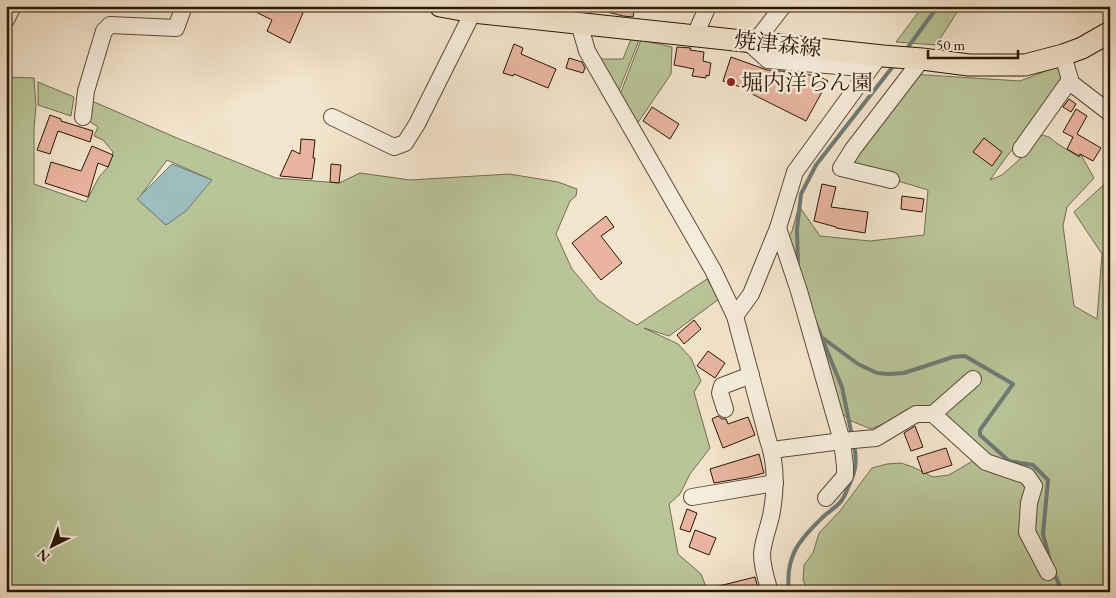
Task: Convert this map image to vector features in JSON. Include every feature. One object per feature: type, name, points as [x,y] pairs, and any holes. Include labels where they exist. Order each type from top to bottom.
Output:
[{"type":"main road","name":"焼津森線","points":[[440,6],[473,12],[580,14],[695,35],[751,42],[790,54],[881,55],[969,65],[1026,65],[1082,48],[1110,32]]},
{"type":"street","points":[[6,20],[14,6]]},
{"type":"street","points":[[83,117],[86,92],[104,31],[110,25],[176,28],[184,6]]},
{"type":"street","points":[[695,35],[708,6]]},
{"type":"street","points":[[751,42],[783,6]]},
{"type":"street","points":[[332,117],[394,147],[405,143],[417,124],[473,12]]},
{"type":"street","points":[[580,14],[587,51],[713,270],[735,316],[772,450],[775,483],[774,495],[762,554],[763,571],[770,592]]},
{"type":"street","points":[[735,316],[751,294],[778,228],[796,172],[881,55]]},
{"type":"street","points":[[1063,55],[1071,83],[1110,113]]},
{"type":"street","points":[[891,180],[841,168],[853,149],[922,59]]},
{"type":"street","points":[[1021,149],[1070,80]]},
{"type":"street","points":[[778,228],[850,440],[845,476],[826,498]]},
{"type":"street","points":[[725,408],[720,393],[722,386],[751,375]]},
{"type":"street","points":[[772,450],[876,438],[916,414],[933,414],[973,379]]},
{"type":"street","points":[[933,414],[986,462],[1027,476],[1034,486],[1029,503],[1026,532],[1048,572]]},
{"type":"street","points":[[692,497],[775,483]]},
{"type":"green space","points":[[923,6],[961,6],[936,45],[896,42]]},
{"type":"green space","points":[[631,39],[639,40],[618,93],[598,59],[623,59]]},
{"type":"green space","points":[[641,40],[672,47],[671,74],[637,124],[619,97]]},
{"type":"green space","points":[[1058,66],[1071,83],[1007,156],[990,180],[1002,175],[1021,158],[1033,138],[1042,135],[1049,137],[1079,157],[1081,155],[1094,178],[1067,207],[1063,226],[1074,306],[1097,319],[1102,254],[1074,212],[1110,179],[1110,592],[808,592],[803,580],[804,565],[813,553],[819,533],[840,511],[872,468],[901,463],[933,477],[949,475],[976,459],[933,415],[902,416],[871,429],[849,420],[840,411],[781,252],[792,231],[799,206],[820,236],[870,241],[924,235],[928,190],[848,166],[910,74],[1020,81]]},
{"type":"green space","points":[[6,77],[34,78],[36,106],[34,184],[86,202],[99,177],[108,167],[113,152],[103,140],[94,136],[98,127],[89,121],[92,101],[276,178],[339,183],[360,173],[410,180],[509,174],[558,182],[577,189],[576,196],[570,201],[556,234],[572,269],[598,300],[637,325],[707,279],[719,299],[669,336],[644,328],[678,344],[691,358],[701,381],[694,392],[710,448],[690,474],[680,494],[669,504],[678,554],[701,574],[708,592],[6,592]],"holes":[[[167,160],[212,180],[166,225],[138,199]]]},
{"type":"green space","points":[[38,82],[74,97],[71,116],[38,105]]},
{"type":"water","points":[[172,164],[212,180],[186,211],[166,225],[137,199]]},
{"type":"building","points":[[244,6],[288,6],[303,13],[290,43],[267,31],[272,20]]},
{"type":"building","points":[[600,6],[635,6],[633,17],[600,10]]},
{"type":"building","points":[[514,44],[523,48],[521,54],[556,69],[548,88],[514,74],[513,76],[503,73]]},
{"type":"building","points":[[677,47],[691,48],[690,50],[704,52],[703,61],[711,63],[709,76],[706,75],[706,78],[692,76],[694,69],[674,65]]},
{"type":"building","points":[[731,57],[767,70],[795,72],[820,77],[828,81],[806,121],[748,92],[749,90],[723,81]]},
{"type":"building","points":[[569,58],[582,62],[585,68],[583,73],[566,68]]},
{"type":"building","points":[[1069,99],[1076,104],[1071,112],[1063,107]]},
{"type":"building","points":[[652,107],[679,124],[670,139],[643,121]]},
{"type":"building","points":[[1076,109],[1087,116],[1077,134],[1101,148],[1093,161],[1067,149],[1073,137],[1063,132]]},
{"type":"building","points":[[50,115],[61,119],[61,121],[93,131],[90,142],[58,131],[50,154],[37,150]]},
{"type":"building","points":[[984,138],[1002,152],[992,166],[973,152]]},
{"type":"building","points":[[301,139],[315,140],[312,179],[280,176],[292,150],[300,154]]},
{"type":"building","points":[[92,146],[113,155],[108,167],[98,163],[88,197],[45,183],[51,162],[81,171]]},
{"type":"building","points":[[331,164],[341,165],[339,183],[330,182]]},
{"type":"building","points":[[822,184],[836,187],[831,207],[868,212],[865,233],[836,228],[814,221]]},
{"type":"building","points":[[902,196],[924,199],[922,212],[901,209]]},
{"type":"building","points":[[606,216],[614,227],[601,236],[622,263],[601,280],[572,243]]},
{"type":"building","points":[[694,320],[701,329],[684,344],[677,335]]},
{"type":"building","points":[[708,351],[725,363],[715,378],[697,366]]},
{"type":"building","points":[[718,416],[726,419],[728,424],[748,417],[755,435],[723,448],[712,419]]},
{"type":"building","points":[[915,426],[923,447],[911,451],[904,433]]},
{"type":"building","points":[[946,448],[952,465],[923,474],[917,457]]},
{"type":"building","points":[[759,454],[764,473],[714,483],[710,469]]},
{"type":"building","points":[[687,509],[697,513],[690,532],[680,529]]},
{"type":"building","points":[[695,530],[716,538],[709,555],[689,547]]},
{"type":"building","points":[[755,577],[759,592],[712,592],[711,588]]},
{"type":"waterway","points":[[906,50],[938,6]]},
{"type":"waterway","points":[[798,265],[797,229],[801,194],[816,165],[894,65]]},
{"type":"waterway","points":[[816,324],[842,387],[852,436]]},
{"type":"waterway","points":[[824,339],[858,364],[877,373],[904,373],[953,357],[965,356],[1013,384],[980,430],[980,435],[1009,461],[1033,465],[1048,480],[1043,534],[1050,561]]},
{"type":"waterway","points":[[789,592],[789,569],[795,550],[806,534],[843,499],[855,468],[854,445]]},
{"type":"waterway","points":[[1054,572],[1062,592]]},
{"type":"place","name":"堀内洋らん園","points":[[731,82]]}]
